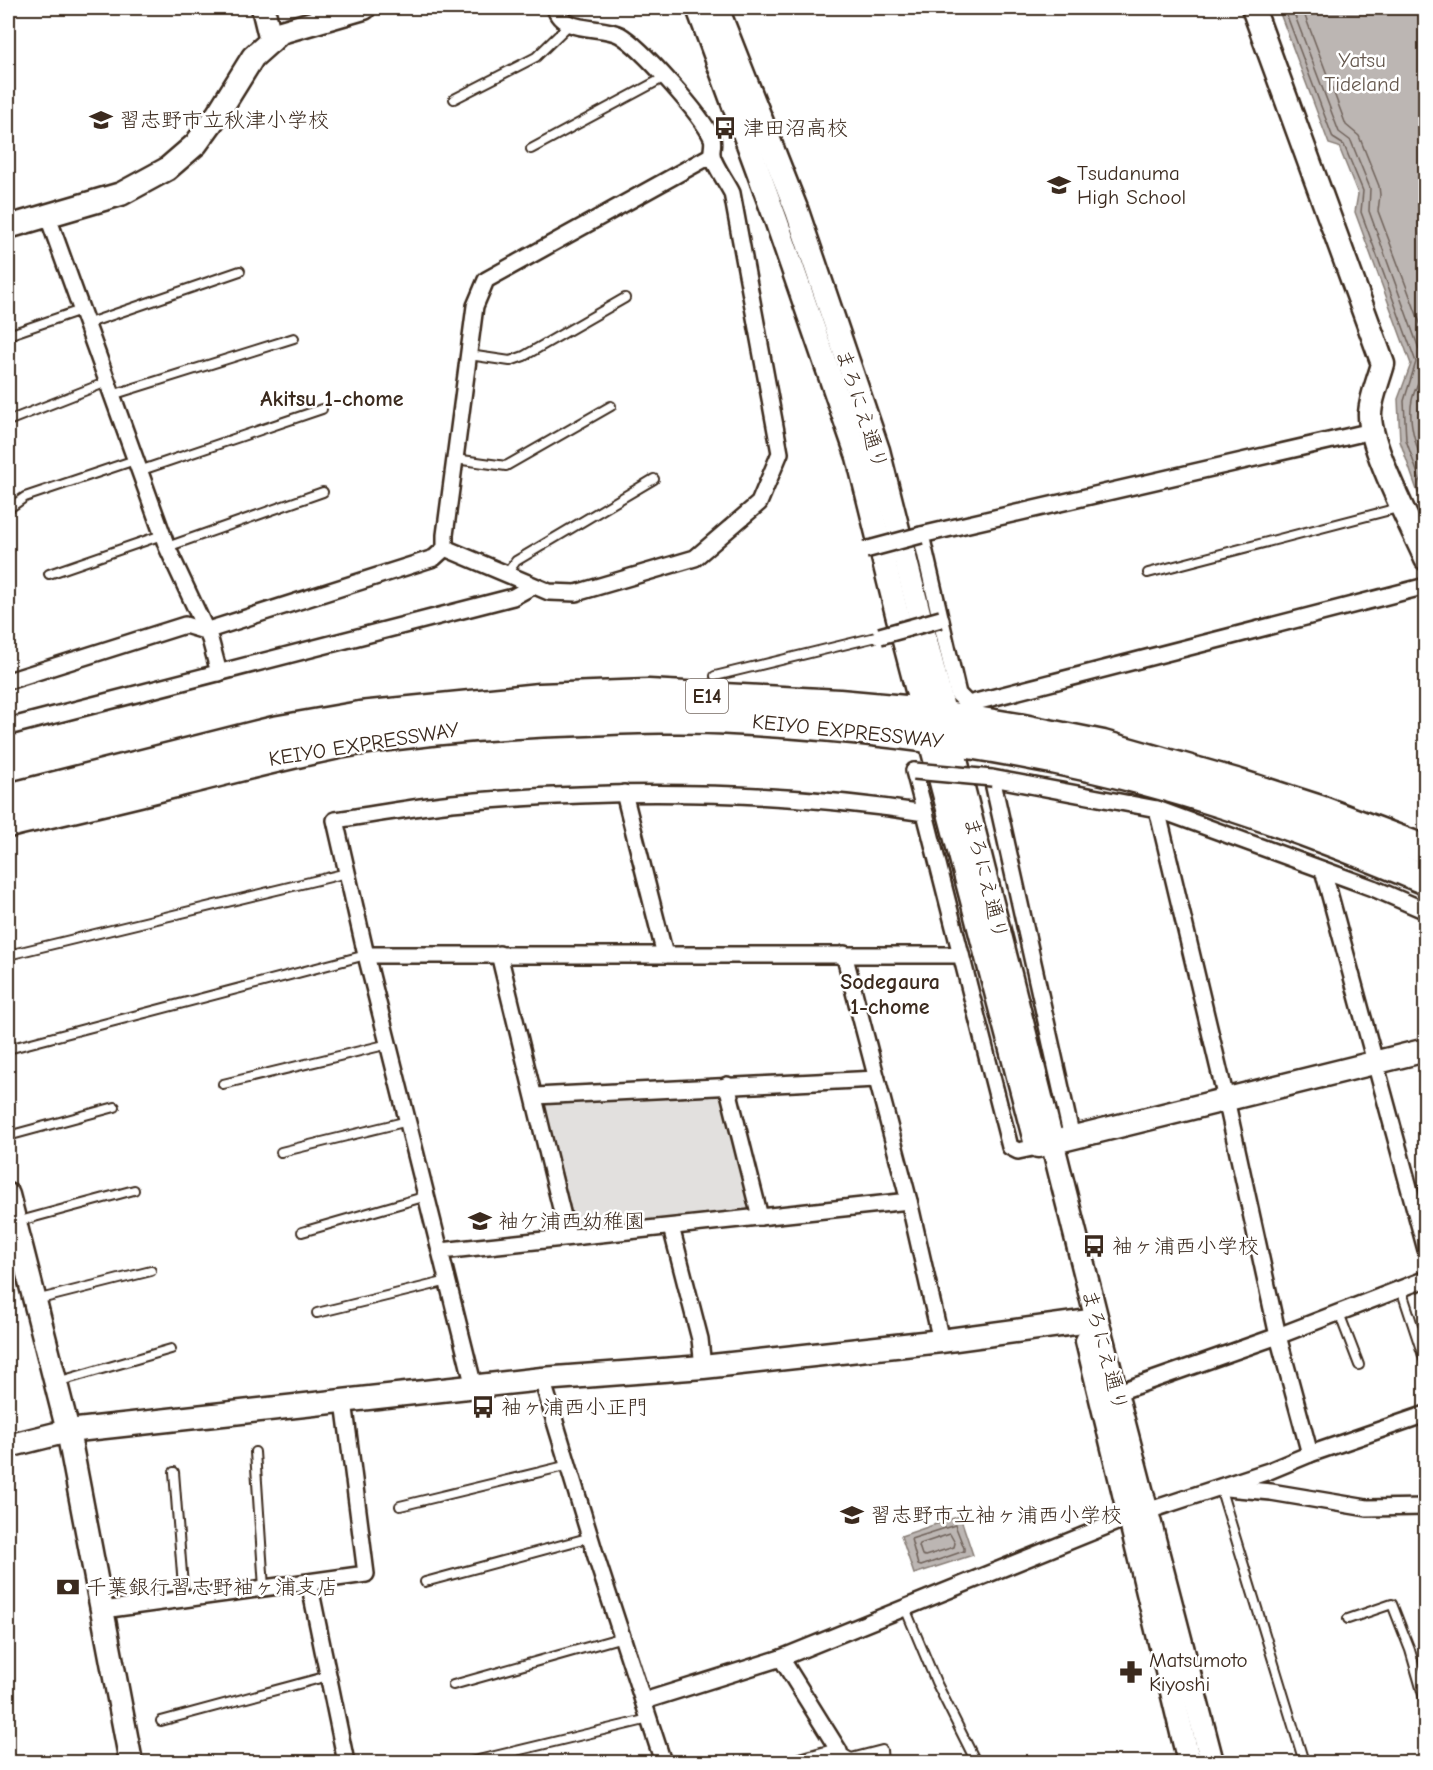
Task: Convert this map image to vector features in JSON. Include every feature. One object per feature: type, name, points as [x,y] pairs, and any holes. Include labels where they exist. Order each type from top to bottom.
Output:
[{"type":"highway","name":"KEIYO EXPRESSWAY","points":[[8,798],[274,731],[360,716],[539,698],[648,694],[838,704],[937,727]]},
{"type":"highway","name":"KEIYO EXPRESSWAY","points":[[8,823],[280,756],[356,741],[447,729],[545,722],[653,719],[937,727],[1103,745],[1246,786],[1320,810],[1394,851],[1425,880]]},
{"type":"highway","name":"KEIYO EXPRESSWAY","points":[[1394,851],[1425,850]]},
{"type":"street","points":[[263,8],[271,41]]},
{"type":"street","points":[[8,226],[48,217],[121,194],[167,169],[196,144],[253,57],[281,32],[364,8]]},
{"type":"street","points":[[445,548],[549,592],[576,593],[695,558],[759,503],[780,453],[732,193],[712,155],[713,140],[702,121],[665,77],[619,34],[570,24],[557,13],[555,8]]},
{"type":"street","name":"まろにえ通り","points":[[698,8],[776,220],[858,457],[1054,1142],[1090,1321],[1138,1514],[1188,1762]]},
{"type":"street","name":"まろにえ通り","points":[[717,8],[796,211],[878,450],[937,727]]},
{"type":"street","points":[[1253,8],[1383,364],[1370,413],[1372,431],[1425,559]]},
{"type":"street","points":[[8,681],[185,625],[206,631],[434,558],[445,548],[475,306],[486,280],[712,155]]},
{"type":"street","points":[[48,217],[164,541],[210,639],[219,673]]},
{"type":"street","points":[[865,550],[1372,431]]},
{"type":"street","points":[[921,536],[958,694],[968,704],[1425,586]]},
{"type":"street","points":[[8,727],[513,597],[533,586]]},
{"type":"street","points":[[880,636],[941,620]]},
{"type":"street","points":[[1425,911],[1373,888],[1156,809],[992,778],[914,771],[1010,1147],[1018,1151],[1425,1050]]},
{"type":"street","points":[[992,778],[1054,1142]]},
{"type":"street","points":[[474,1387],[366,955],[335,820],[451,803],[624,793],[693,793],[873,805],[925,813]]},
{"type":"street","points":[[624,793],[665,955]]},
{"type":"street","points":[[1156,809],[1226,1099],[1278,1336],[1310,1454]]},
{"type":"street","points":[[1323,870],[1425,1250]]},
{"type":"street","points":[[499,954],[568,1237]]},
{"type":"street","points":[[844,954],[909,1201],[941,1341]]},
{"type":"street","points":[[366,955],[961,955]]},
{"type":"street","points":[[535,1096],[877,1078]]},
{"type":"street","points":[[727,1085],[760,1216]]},
{"type":"street","points":[[8,1194],[68,1431],[131,1762]]},
{"type":"street","points":[[441,1251],[909,1201]]},
{"type":"street","points":[[671,1227],[700,1339],[703,1367]]},
{"type":"street","points":[[1109,1395],[1278,1336],[1425,1279]]},
{"type":"street","points":[[8,1446],[68,1431],[543,1379],[703,1367],[941,1341],[1090,1321]]},
{"type":"street","points":[[543,1379],[568,1465],[663,1762]]},
{"type":"street","points":[[103,1610],[366,1574],[344,1401]]},
{"type":"street","points":[[644,1701],[781,1658],[1138,1514],[1269,1471],[1310,1454],[1425,1414]]},
{"type":"street","points":[[1269,1471],[1271,1492]]},
{"type":"street","points":[[1220,1487],[1271,1492],[1367,1508],[1425,1507]]},
{"type":"street","name":"まろにえ通り","points":[[1138,1514],[1212,1762]]},
{"type":"street","points":[[309,1582],[342,1762]]},
{"type":"street","points":[[781,1658],[838,1751],[800,1762]]},
{"type":"lane","points":[[454,99],[536,57],[570,24]]},
{"type":"lane","points":[[531,149],[665,77]]},
{"type":"lane","points":[[8,335],[84,317],[240,271]]},
{"type":"lane","points":[[468,355],[510,361],[524,356],[625,298]]},
{"type":"lane","points":[[8,421],[110,389],[294,338]]},
{"type":"lane","points":[[455,459],[506,466],[611,406]]},
{"type":"lane","points":[[8,509],[24,497],[322,409]]},
{"type":"lane","points":[[507,573],[516,561],[654,479]]},
{"type":"lane","points":[[49,574],[323,492]]},
{"type":"lane","points":[[1148,573],[1403,507]]},
{"type":"lane","points":[[716,676],[880,636]]},
{"type":"lane","points":[[8,955],[347,873]]},
{"type":"lane","points":[[8,1049],[366,955]]},
{"type":"lane","points":[[223,1084],[389,1044]]},
{"type":"lane","points":[[8,1136],[115,1107]]},
{"type":"lane","points":[[281,1152],[408,1121]]},
{"type":"lane","points":[[15,1223],[134,1190]]},
{"type":"lane","points":[[302,1232],[427,1196]]},
{"type":"lane","points":[[34,1301],[151,1271]]},
{"type":"lane","points":[[317,1313],[448,1281]]},
{"type":"lane","points":[[1401,1289],[1425,1365]]},
{"type":"lane","points":[[1339,1313],[1359,1365]]},
{"type":"lane","points":[[55,1382],[171,1349]]},
{"type":"lane","points":[[255,1452],[264,1588]]},
{"type":"lane","points":[[400,1506],[568,1465]]},
{"type":"lane","points":[[174,1472],[184,1599]]},
{"type":"lane","points":[[1220,1487],[1304,1762]]},
{"type":"lane","points":[[425,1582],[591,1538]]},
{"type":"lane","points":[[1348,1619],[1392,1604],[1410,1650],[1425,1706]]},
{"type":"lane","points":[[905,1608],[936,1682],[975,1760]]},
{"type":"lane","points":[[453,1684],[623,1637]]},
{"type":"lane","points":[[161,1721],[328,1676]]},
{"type":"lane","points":[[470,1762],[649,1719]]},
{"type":"lane","points":[[838,1751],[851,1758],[882,1750],[883,1762]]},
{"type":"shaded area","points":[[723,1091],[752,1211],[576,1230],[543,1100]]},
{"type":"water","name":"Yatsu Tideland","points":[[1278,8],[1425,8],[1426,490],[1418,493],[1400,441],[1398,399],[1411,364],[1355,212],[1358,194],[1339,147],[1329,144]]},
{"type":"water","points":[[960,1516],[973,1555],[914,1574],[901,1536]]},
{"type":"place","name":"習志野市立秋津小学校","points":[[101,120]]},
{"type":"place","name":"津田沼高校","points":[[725,128]]},
{"type":"place","name":"Tsudanuma High School","points":[[1059,185]]},
{"type":"place","name":"袖ケ浦西幼稚園","points":[[480,1221]]},
{"type":"place","name":"袖ヶ浦西小学校","points":[[1094,1246]]},
{"type":"place","name":"袖ヶ浦西小正門","points":[[483,1407]]},
{"type":"place","name":"習志野市立袖ヶ浦西小学校","points":[[852,1515]]},
{"type":"place","name":"千葉銀行習志野袖ヶ浦支店","points":[[68,1587]]},
{"type":"place","name":"Matsumoto Kiyoshi","points":[[1131,1672]]},
{"type":"district","name":"Akitsu 1-chome","points":[[332,398]]},
{"type":"district","name":"Sodegaura 1-chome","points":[[890,994]]}]
